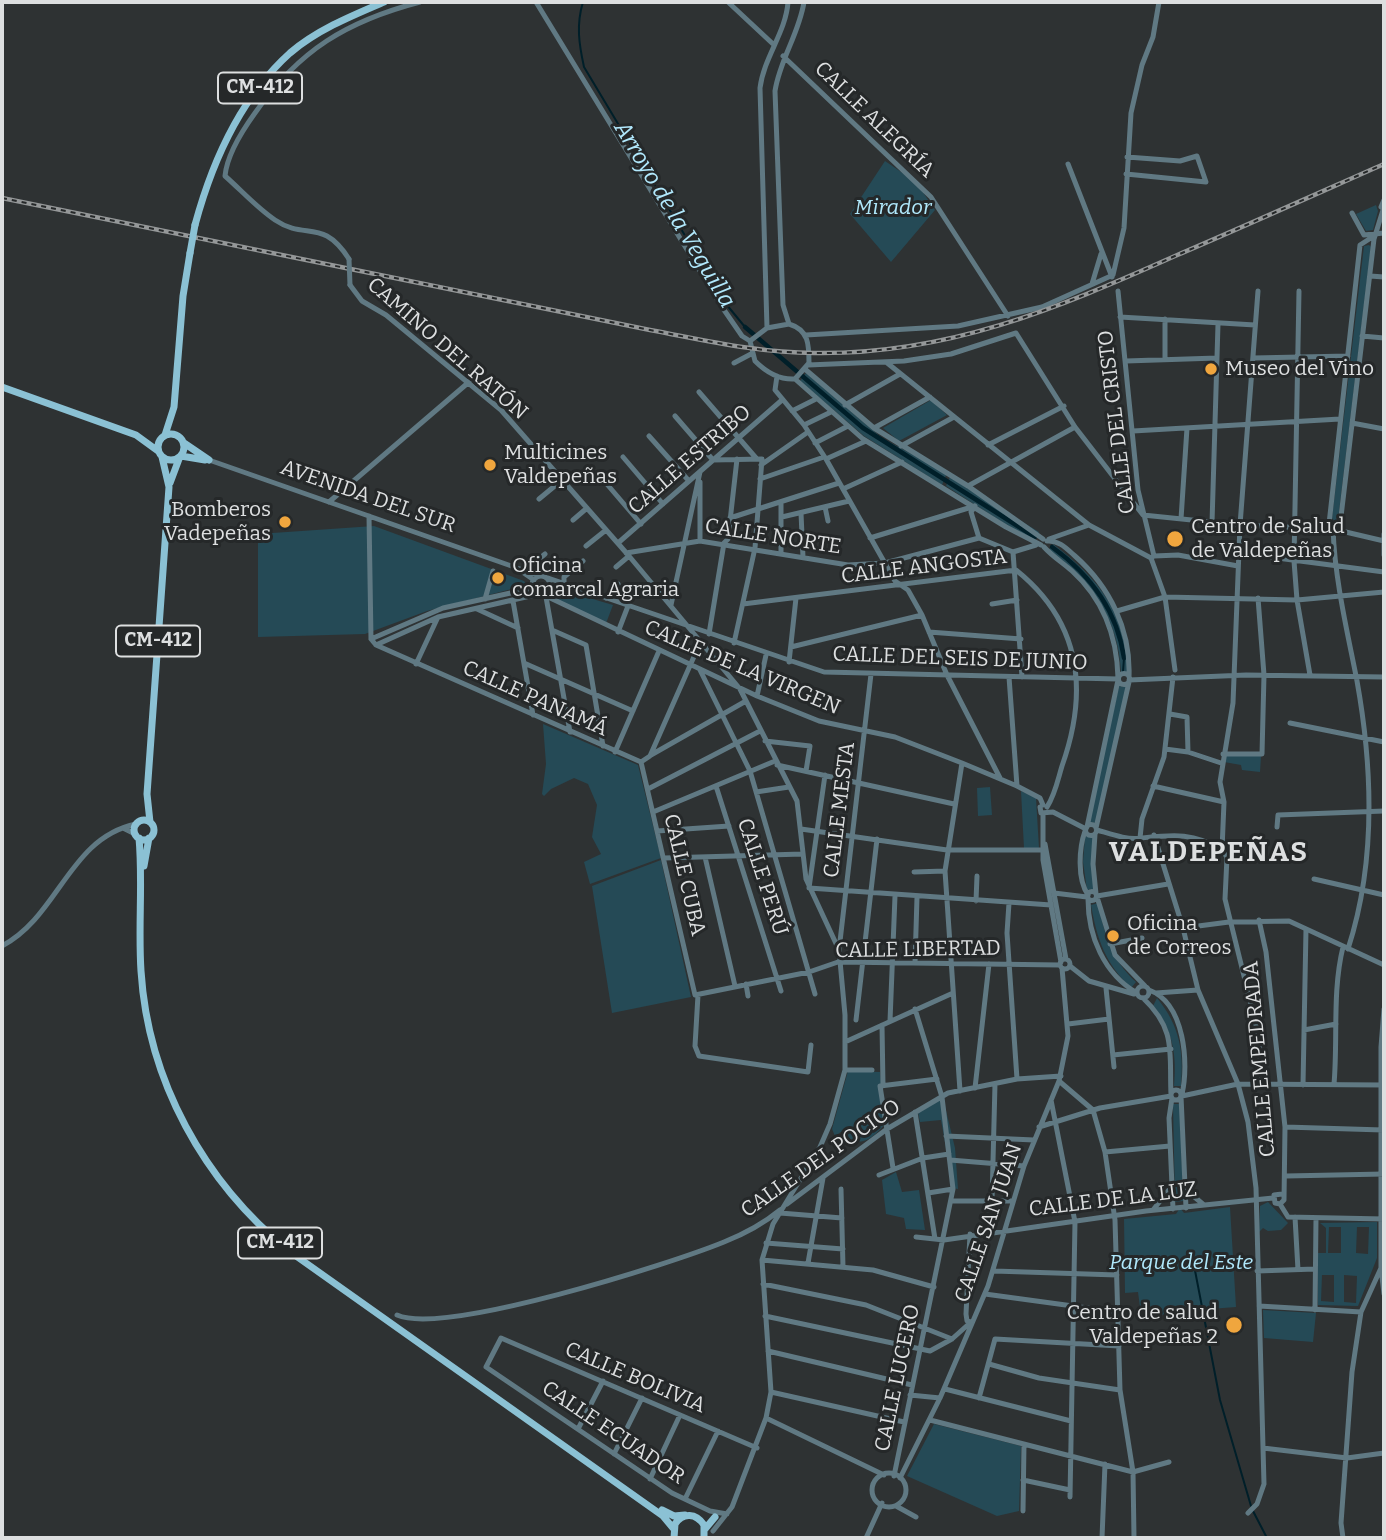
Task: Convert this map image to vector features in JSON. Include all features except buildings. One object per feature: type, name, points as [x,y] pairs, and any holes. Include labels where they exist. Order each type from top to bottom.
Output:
[{"type":"main road","name":"CM-412","points":[[169,487],[160,454],[174,407],[183,296],[190,253],[204,191],[226,137],[248,103],[289,54],[331,25],[384,2]]},
{"type":"main road","points":[[2,387],[136,435],[170,461],[180,457]]},
{"type":"main road","name":"CM-412","points":[[142,873],[153,830],[148,794],[169,487],[183,440],[174,407]]},
{"type":"main road","points":[[136,435],[174,434],[183,440]]},
{"type":"main road","name":"AVENIDA DEL SUR","points":[[183,440],[209,460]]},
{"type":"main road","name":"AVENIDA DEL SUR","points":[[180,457],[209,460]]},
{"type":"main road","name":"CM-412","points":[[148,794],[138,822],[137,836],[142,873],[141,970],[153,1042],[179,1113],[218,1178],[246,1211],[289,1251],[663,1516],[673,1528]]},
{"type":"main road","points":[[138,822],[150,822]]},
{"type":"main road","points":[[137,836],[149,838]]},
{"type":"main road","name":"CM-412","points":[[589,1463],[668,1514],[701,1520]]},
{"type":"main road","points":[[674,1538],[673,1528],[685,1516]]},
{"type":"main road","points":[[707,1534],[701,1520],[715,1517]]},
{"type":"main road","points":[[707,1534],[715,1517]]},
{"type":"street","name":"CAMINO DEL RATÓN","points":[[420,2],[385,11],[347,27],[302,57],[275,85],[247,125],[226,166],[225,176],[277,221],[326,233],[338,242],[349,259],[350,285],[362,301],[386,316],[501,410],[618,543],[740,689]]},
{"type":"street","points":[[536,2],[722,307],[742,336],[750,341]]},
{"type":"street","points":[[728,2],[773,44]]},
{"type":"street","points":[[767,328],[759,102],[762,73],[787,13],[788,2]]},
{"type":"street","points":[[789,324],[783,299],[775,106],[783,56],[797,30],[804,2]]},
{"type":"street","points":[[1112,276],[1124,228],[1131,113],[1142,65],[1153,37],[1159,2]]},
{"type":"street","name":"CALLE ALEGRÍA","points":[[783,56],[931,197],[1007,316]]},
{"type":"street","points":[[1126,174],[1206,182],[1197,156],[1180,160],[1127,157]]},
{"type":"street","points":[[1068,164],[1112,276]]},
{"type":"street","points":[[1333,529],[1339,525],[1370,276],[1384,200]]},
{"type":"street","points":[[1352,213],[1364,235],[1384,233]]},
{"type":"street","points":[[1334,1084],[1336,972],[1364,891],[1371,775],[1356,675],[1339,597],[1333,529],[1329,524],[1360,245],[1377,234]]},
{"type":"street","points":[[1092,284],[1101,253]]},
{"type":"street","points":[[806,335],[914,331],[1007,316],[1042,307],[1112,276]]},
{"type":"street","points":[[1370,276],[1384,277]]},
{"type":"street","points":[[1299,290],[1294,561],[1297,600],[1310,675]]},
{"type":"street","name":"CALLE DEL CRISTO","points":[[1118,291],[1138,490],[1152,557],[1165,597],[1175,670]]},
{"type":"street","points":[[1222,850],[1224,802],[1220,782],[1233,703],[1240,526],[1258,291]]},
{"type":"street","points":[[768,298],[777,302],[783,299]]},
{"type":"street","points":[[1120,317],[1255,325]]},
{"type":"street","points":[[1165,319],[1165,359]]},
{"type":"street","points":[[795,379],[807,367],[809,346],[806,335],[798,327],[789,324],[767,328],[758,333],[750,341],[751,354],[761,367],[777,376],[795,379],[866,441],[975,506],[1043,543],[1059,544],[1083,564],[1117,611],[1128,645],[1129,680],[1096,831],[1093,864],[1097,896],[1110,944],[1124,967],[1150,990],[1181,1033],[1185,1065],[1182,1096],[1186,1208]]},
{"type":"street","points":[[1212,523],[1218,324]]},
{"type":"street","points":[[807,367],[886,362],[951,354],[1016,333],[1075,427],[1143,515],[1240,526],[1333,529],[1383,539],[1384,555]]},
{"type":"street","points":[[809,346],[822,336]]},
{"type":"street","points":[[1362,336],[1384,338]]},
{"type":"street","points":[[734,363],[751,354]]},
{"type":"street","points":[[1253,358],[1348,356]]},
{"type":"street","points":[[1126,361],[1217,358]]},
{"type":"street","points":[[886,362],[1089,526],[1152,557],[1178,555],[1238,566]]},
{"type":"street","points":[[807,367],[845,405],[874,428],[968,486],[1043,543],[1074,572],[1102,610],[1114,636],[1118,679],[1081,861],[1084,889],[1101,957],[1120,982],[1139,995],[1162,1020],[1171,1049],[1170,1146],[1173,1209]]},
{"type":"street","points":[[845,405],[900,374]]},
{"type":"street","points":[[777,376],[774,386],[782,400],[804,425],[885,563],[899,585],[908,590],[922,615],[947,676],[1000,778]]},
{"type":"street","points":[[329,502],[468,382]]},
{"type":"street","points":[[699,392],[757,459]]},
{"type":"street","points":[[874,428],[930,397]]},
{"type":"street","points":[[792,411],[816,399]]},
{"type":"street","name":"CALLE ESTRIBO","points":[[618,543],[782,400]]},
{"type":"street","points":[[988,444],[1064,406]]},
{"type":"street","points":[[804,425],[831,412]]},
{"type":"street","points":[[675,416],[713,460],[762,459],[755,548],[734,643]]},
{"type":"street","points":[[901,446],[954,417]]},
{"type":"street","points":[[1133,431],[1340,419]]},
{"type":"street","points":[[1352,423],[1384,429]]},
{"type":"street","points":[[815,443],[848,426]]},
{"type":"street","points":[[968,486],[1075,427]]},
{"type":"street","points":[[1181,519],[1187,428]]},
{"type":"street","points":[[761,465],[808,432]]},
{"type":"street","points":[[649,436],[689,481]]},
{"type":"street","points":[[760,479],[825,458],[866,441]]},
{"type":"street","points":[[623,457],[663,504]]},
{"type":"street","points":[[709,634],[724,543],[728,539],[737,459]]},
{"type":"street","name":"AVENIDA DEL SUR","points":[[209,460],[516,568],[534,580]]},
{"type":"street","points":[[843,489],[902,462]]},
{"type":"street","points":[[700,472],[700,541]]},
{"type":"street","points":[[671,605],[700,472]]},
{"type":"street","points":[[600,476],[641,524]]},
{"type":"street","points":[[539,499],[562,480]]},
{"type":"street","points":[[730,518],[839,483]]},
{"type":"street","points":[[1128,494],[1138,490]]},
{"type":"street","points":[[782,517],[849,501]]},
{"type":"street","points":[[780,552],[781,502]]},
{"type":"street","points":[[975,506],[971,512],[979,538],[1013,552],[1089,526]]},
{"type":"street","points":[[870,538],[975,506]]},
{"type":"street","points":[[825,507],[828,522]]},
{"type":"street","points":[[573,520],[587,508]]},
{"type":"street","points":[[801,513],[803,557]]},
{"type":"street","points":[[369,516],[371,639],[376,645],[438,617],[545,594],[564,584],[564,577],[583,561]]},
{"type":"street","points":[[586,546],[606,530]]},
{"type":"street","name":"CALLE NORTE","points":[[628,555],[684,541],[700,541],[848,565],[885,563],[979,538]]},
{"type":"street","points":[[1013,552],[1022,677]]},
{"type":"street","points":[[1239,553],[1384,572]]},
{"type":"street","points":[[527,569],[545,554]]},
{"type":"street","points":[[616,567],[628,555]]},
{"type":"street","name":"AVENIDA DEL SUR","points":[[516,568],[527,569],[548,578]]},
{"type":"street","name":"CALLE ANGOSTA","points":[[743,604],[1016,570],[1056,610],[1070,644],[1076,679],[1072,738],[1045,809],[1042,831]]},
{"type":"street","points":[[485,599],[493,571]]},
{"type":"street","points":[[371,639],[443,608],[533,589],[534,580],[540,576]]},
{"type":"street","points":[[548,578],[545,594],[570,732]]},
{"type":"street","name":"CALLE DEL SEIS DE JUNIO","points":[[548,578],[766,655],[824,672],[1076,679],[1118,679],[1125,674],[1129,680]]},
{"type":"street","points":[[606,598],[618,584]]},
{"type":"street","name":"CALLE DE LA VIRGEN","points":[[533,589],[618,632],[757,696],[819,721],[864,733],[895,737],[1000,778],[1040,798],[1045,809],[1086,829]]},
{"type":"street","points":[[1117,611],[1165,597],[1297,600],[1384,592]]},
{"type":"street","points":[[512,594],[533,715]]},
{"type":"street","points":[[789,662],[796,598]]},
{"type":"street","points":[[1223,754],[1262,754],[1264,675],[1258,598]]},
{"type":"street","points":[[992,604],[1017,600]]},
{"type":"street","points":[[618,632],[628,606]]},
{"type":"street","points":[[477,609],[518,628]]},
{"type":"street","points":[[791,647],[922,615]]},
{"type":"street","points":[[416,664],[438,617]]},
{"type":"street","points":[[552,629],[586,645],[603,746]]},
{"type":"street","points":[[929,632],[1021,639]]},
{"type":"street","points":[[650,756],[700,643]]},
{"type":"street","name":"CALLE PANAMÁ","points":[[376,645],[641,762]]},
{"type":"street","points":[[615,752],[659,651]]},
{"type":"street","points":[[757,696],[766,655]]},
{"type":"street","points":[[524,663],[633,710]]},
{"type":"street","points":[[700,670],[750,771],[815,994]]},
{"type":"street","points":[[1140,838],[1142,819],[1165,749],[1170,714],[1170,677],[1175,670],[1186,677]]},
{"type":"street","name":"CALLE MESTA","points":[[707,1534],[727,1514],[757,1448],[766,1418],[771,1392],[762,1260],[766,1243],[831,1124],[845,1070],[845,1015],[838,962],[871,674]]},
{"type":"street","points":[[1129,680],[1234,675],[1384,677]]},
{"type":"street","points":[[1009,677],[1017,786]]},
{"type":"street","points":[[740,689],[797,801],[809,888],[839,950]]},
{"type":"street","points":[[641,762],[746,701]]},
{"type":"street","points":[[1170,714],[1187,716],[1188,752]]},
{"type":"street","points":[[1290,723],[1384,742]]},
{"type":"street","points":[[648,789],[760,731]]},
{"type":"street","points":[[765,741],[810,746],[806,771]]},
{"type":"street","points":[[1165,749],[1188,752],[1222,763]]},
{"type":"street","name":"CALLE CUBA","points":[[641,762],[697,995],[695,1046],[699,1056],[808,1072],[811,1045]]},
{"type":"street","points":[[653,812],[750,771],[776,763],[954,804]]},
{"type":"street","points":[[960,1091],[945,871],[962,763]]},
{"type":"street","points":[[809,888],[825,775]]},
{"type":"street","name":"CALLE PERÚ","points":[[716,786],[781,991]]},
{"type":"street","points":[[1153,786],[1224,802]]},
{"type":"street","points":[[756,792],[789,788]]},
{"type":"street","points":[[1277,827],[1278,815],[1384,811]]},
{"type":"street","points":[[2,946],[26,929],[96,843],[106,834],[138,822]]},
{"type":"street","points":[[1086,829],[1092,825],[1096,831]]},
{"type":"street","points":[[657,831],[729,826]]},
{"type":"street","points":[[122,828],[137,836]]},
{"type":"street","points":[[801,829],[947,850],[1042,850]]},
{"type":"street","points":[[1086,829],[1088,835],[1096,831],[1140,838],[1154,835],[1189,836],[1222,850],[1227,857],[1224,889],[1229,922],[1259,1037],[1261,1084]]},
{"type":"street","points":[[1042,831],[1042,850],[1052,893],[1051,905],[1062,964]]},
{"type":"street","points":[[1042,831],[1062,964]]},
{"type":"street","points":[[1154,835],[1184,928],[1198,990],[1238,1084],[1248,1122],[1256,1198],[1264,1484],[1251,1510]]},
{"type":"street","points":[[845,1015],[857,1017],[877,838]]},
{"type":"street","points":[[664,858],[803,854]]},
{"type":"street","points":[[705,857],[735,986]]},
{"type":"street","points":[[914,872],[945,871]]},
{"type":"street","points":[[976,901],[977,876]]},
{"type":"street","points":[[1314,879],[1384,895]]},
{"type":"street","points":[[1088,897],[1092,892],[1097,896],[1168,884]]},
{"type":"street","points":[[809,888],[1051,905]]},
{"type":"street","points":[[1052,893],[1088,897]]},
{"type":"street","points":[[890,1021],[895,896]]},
{"type":"street","points":[[915,963],[917,897]]},
{"type":"street","points":[[1009,903],[1009,964],[1017,1079]]},
{"type":"street","name":"CALLE EMPEDRADA","points":[[1259,920],[1266,952],[1285,1127],[1286,1176],[1282,1195]]},
{"type":"street","points":[[1184,928],[1229,922],[1289,921],[1384,965]]},
{"type":"street","points":[[1303,1085],[1306,929]]},
{"type":"street","points":[[1110,944],[1142,937]]},
{"type":"street","name":"CALLE LIBERTAD","points":[[697,995],[809,972],[838,962],[1062,964],[1070,966],[1088,981],[1106,988]]},
{"type":"street","points":[[975,1088],[989,964]]},
{"type":"street","name":"CALLE SAN JUAN","points":[[897,1477],[945,1389],[985,1294],[1024,1166],[1060,1078],[1068,1024],[1062,964]]},
{"type":"street","points":[[1118,990],[1120,982]]},
{"type":"street","points":[[746,984],[748,996]]},
{"type":"street","points":[[1139,995],[1139,987],[1150,990],[1198,990]]},
{"type":"street","points":[[1114,1067],[1106,988],[1148,996],[1150,990]]},
{"type":"street","points":[[845,1042],[953,993]]},
{"type":"street","name":"CALLE LUCERO","points":[[897,1477],[904,1422],[953,1189],[942,1097],[915,1009]]},
{"type":"street","points":[[1384,1009],[1384,1219],[1381,1268],[1384,1294]]},
{"type":"street","points":[[1068,1024],[1109,1020]]},
{"type":"street","points":[[1304,1030],[1336,1024]]},
{"type":"street","points":[[882,1025],[881,1086],[893,1168]]},
{"type":"street","points":[[1113,1055],[1171,1049]]},
{"type":"street","points":[[845,1070],[872,1070]]},
{"type":"street","points":[[1060,1078],[1093,1110],[1105,1152],[1115,1215],[1120,1390],[1133,1472],[1134,1538]]},
{"type":"street","name":"CALLE DEL POCICO","points":[[397,1315],[460,1318],[645,1271],[726,1242],[762,1224],[887,1129],[942,1097],[1017,1079],[1060,1078]]},
{"type":"street","points":[[881,1086],[937,1079]]},
{"type":"street","points":[[992,1200],[995,1084]]},
{"type":"street","points":[[1182,1096],[1238,1084],[1383,1085]]},
{"type":"street","points":[[1039,1127],[1093,1110],[1171,1096],[1176,1090],[1182,1096]]},
{"type":"street","points":[[1023,1480],[1070,1493],[1075,1222],[1058,1122],[1051,1100]]},
{"type":"street","points":[[915,1112],[934,1239]]},
{"type":"street","points":[[1285,1127],[1383,1130]]},
{"type":"street","points":[[946,1136],[1034,1140]]},
{"type":"street","points":[[1105,1152],[1170,1146]]},
{"type":"street","points":[[879,1175],[923,1158],[949,1157],[1024,1166]]},
{"type":"street","points":[[1286,1176],[1383,1174]]},
{"type":"street","points":[[808,1263],[823,1178]]},
{"type":"street","points":[[1153,1210],[1172,1186]]},
{"type":"street","points":[[841,1189],[843,1266]]},
{"type":"street","points":[[928,1193],[953,1189]]},
{"type":"street","points":[[1185,1189],[1204,1205]]},
{"type":"street","points":[[1280,1204],[1284,1200],[1282,1195],[1276,1194],[1273,1198],[1275,1203],[1280,1204],[1288,1217],[1384,1219]]},
{"type":"street","name":"CALLE DE LA LUZ","points":[[916,1237],[944,1240],[1006,1228],[1273,1198]]},
{"type":"street","points":[[952,1201],[1013,1201]]},
{"type":"street","points":[[780,1213],[842,1218]]},
{"type":"street","points":[[1295,1217],[1298,1270]]},
{"type":"street","points":[[1315,1310],[1316,1219]]},
{"type":"street","points":[[765,1316],[930,1351],[953,1339],[971,1322],[967,1321],[966,1314],[970,1234]]},
{"type":"street","points":[[766,1243],[843,1249]]},
{"type":"street","name":"CALLE LUCERO","points":[[762,1260],[873,1270],[934,1287]]},
{"type":"street","points":[[1343,1538],[1341,1522],[1352,1372],[1361,1312],[1381,1268]]},
{"type":"street","points":[[1258,1271],[1315,1269]]},
{"type":"street","points":[[993,1271],[1117,1275]]},
{"type":"street","points":[[763,1284],[866,1305],[953,1339]]},
{"type":"street","points":[[985,1294],[1117,1312]]},
{"type":"street","points":[[1259,1306],[1361,1312]]},
{"type":"street","name":"CALLE BOLIVIA","points":[[486,1367],[501,1338],[757,1448]]},
{"type":"street","points":[[979,1398],[995,1339],[1119,1346]]},
{"type":"street","points":[[768,1351],[912,1385]]},
{"type":"street","points":[[989,1364],[1039,1378],[1120,1390]]},
{"type":"street","name":"CALLE ECUADOR","points":[[486,1367],[650,1479],[685,1500],[710,1511],[727,1514]]},
{"type":"street","points":[[578,1430],[603,1381]]},
{"type":"street","points":[[945,1389],[1071,1421]]},
{"type":"street","points":[[771,1392],[904,1422]]},
{"type":"street","points":[[910,1395],[940,1398]]},
{"type":"street","points":[[614,1454],[642,1398]]},
{"type":"street","points":[[650,1479],[680,1415]]},
{"type":"street","points":[[766,1418],[884,1475],[897,1477],[908,1486],[909,1493],[904,1502],[897,1506]]},
{"type":"street","points":[[930,1420],[1133,1472],[1169,1462]]},
{"type":"street","points":[[685,1500],[718,1431]]},
{"type":"street","points":[[1023,1511],[1024,1444]]},
{"type":"street","points":[[1263,1448],[1347,1458],[1384,1453]]},
{"type":"street","points":[[1102,1538],[1105,1464]]},
{"type":"street","points":[[884,1475],[876,1477],[870,1485],[873,1498],[897,1506],[916,1517]]},
{"type":"street","points":[[866,1538],[882,1503]]},
{"type":"street","points":[[715,1517],[727,1514]]},
{"type":"green space","name":"Mirador","points":[[885,161],[916,182],[935,210],[891,262],[850,214]]},
{"type":"green space","points":[[1376,205],[1378,211],[1373,230],[1366,231],[1356,214]]},
{"type":"green space","points":[[1364,246],[1371,247],[1338,520],[1335,522],[1332,518]]},
{"type":"green space","points":[[806,373],[882,438],[947,473],[942,485],[864,436],[800,381]]},
{"type":"green space","points":[[931,400],[947,415],[899,441],[883,428]]},
{"type":"green space","points":[[950,477],[1039,532],[1033,542],[946,486]]},
{"type":"green space","points":[[374,526],[524,581],[527,585],[427,611],[365,634],[258,637],[258,534]]},
{"type":"green space","points":[[1053,544],[1084,570],[1107,599],[1122,632],[1128,673],[1121,673],[1115,636],[1100,603],[1078,574],[1049,550]]},
{"type":"green space","points":[[566,591],[613,605],[605,626],[560,602],[551,593]]},
{"type":"green space","points":[[1119,686],[1127,687],[1097,823],[1088,822]]},
{"type":"green space","points":[[543,724],[638,765],[661,858],[590,884],[584,862],[601,854],[592,837],[597,805],[588,784],[574,778],[551,789],[544,796],[542,794],[546,764]]},
{"type":"green space","points":[[1226,756],[1261,756],[1260,772],[1242,770],[1241,765],[1224,762]]},
{"type":"green space","points":[[990,787],[992,815],[978,816],[977,788]]},
{"type":"green space","points":[[1021,791],[1036,798],[1039,848],[1024,848]]},
{"type":"green space","points":[[1085,836],[1094,838],[1094,889],[1087,890],[1083,862]]},
{"type":"green space","points":[[661,860],[691,997],[612,1013],[592,886]]},
{"type":"green space","points":[[1098,903],[1110,946],[1120,965],[1136,982],[1131,988],[1108,960],[1099,940],[1091,905]]},
{"type":"green space","points":[[1157,998],[1171,1019],[1179,1040],[1181,1086],[1174,1086],[1172,1043],[1165,1024],[1153,1006]]},
{"type":"green space","points":[[848,1071],[880,1072],[886,1123],[865,1141],[854,1141],[841,1132],[835,1136],[832,1129]]},
{"type":"green space","points":[[943,1098],[955,1148],[958,1189],[953,1188],[941,1120],[920,1122],[918,1113]]},
{"type":"green space","points":[[1173,1104],[1180,1104],[1183,1201],[1175,1202]]},
{"type":"green space","points":[[896,1172],[902,1192],[919,1190],[925,1230],[906,1229],[904,1218],[886,1214],[882,1180]]},
{"type":"green space","points":[[1268,1202],[1288,1223],[1281,1230],[1268,1231],[1263,1228],[1259,1232],[1260,1206]]},
{"type":"green space","name":"Parque del Este","points":[[1230,1207],[1236,1307],[1198,1310],[1197,1314],[1141,1315],[1138,1292],[1125,1293],[1124,1219],[1176,1214],[1180,1208],[1184,1213]]},
{"type":"green space","points":[[1377,1222],[1377,1258],[1358,1306],[1318,1305],[1318,1253],[1326,1253],[1326,1228],[1320,1223]],"holes":[[[1329,1227],[1341,1227],[1341,1253],[1328,1253]],[[1357,1227],[1369,1227],[1368,1254],[1356,1253]],[[1322,1275],[1334,1275],[1334,1302],[1321,1301]],[[1344,1275],[1357,1276],[1356,1303],[1344,1302]]]},
{"type":"green space","points":[[1263,1310],[1316,1313],[1313,1342],[1264,1338]]},
{"type":"green space","points":[[934,1424],[1021,1446],[1019,1511],[997,1516],[907,1476]]},
{"type":"waterway","name":"Arroyo de la Veguilla","points":[[583,2],[579,34],[584,67],[726,304],[745,327]]},
{"type":"waterway","name":"Arroyo de la Veguilla","points":[[745,327],[863,428],[1035,537]]},
{"type":"waterway","name":"Arroyo de la Veguilla","points":[[1052,547],[1079,569],[1100,595],[1115,624],[1124,658]]},
{"type":"waterway","name":"Arroyo de la Veguilla","points":[[1123,672],[1124,658]]},
{"type":"waterway","name":"Arroyo de la Veguilla","points":[[1192,1255],[1220,1400],[1251,1506]]},
{"type":"waterway","name":"Arroyo de la Veguilla","points":[[1253,1511],[1267,1538]]},
{"type":"railway","points":[[2,198],[691,338],[793,352],[863,352],[955,337],[1044,311],[1384,164]]},
{"type":"place","name":"Museo del Vino","points":[[1211,369]]},
{"type":"place","name":"Multicines Valdepeñas","points":[[490,465]]},
{"type":"place","name":"Bomberos Vadepeñas","points":[[285,522]]},
{"type":"place","name":"Centro de Salud de Valdepeñas","points":[[1175,539]]},
{"type":"place","name":"Oficina comarcal Agraria","points":[[498,578]]},
{"type":"place","name":"Oficina de Correos","points":[[1113,936]]},
{"type":"place","name":"Centro de salud Valdepeñas 2","points":[[1234,1325]]},
{"type":"district","name":"VALDEPEÑAS","points":[[1209,853]]}]
